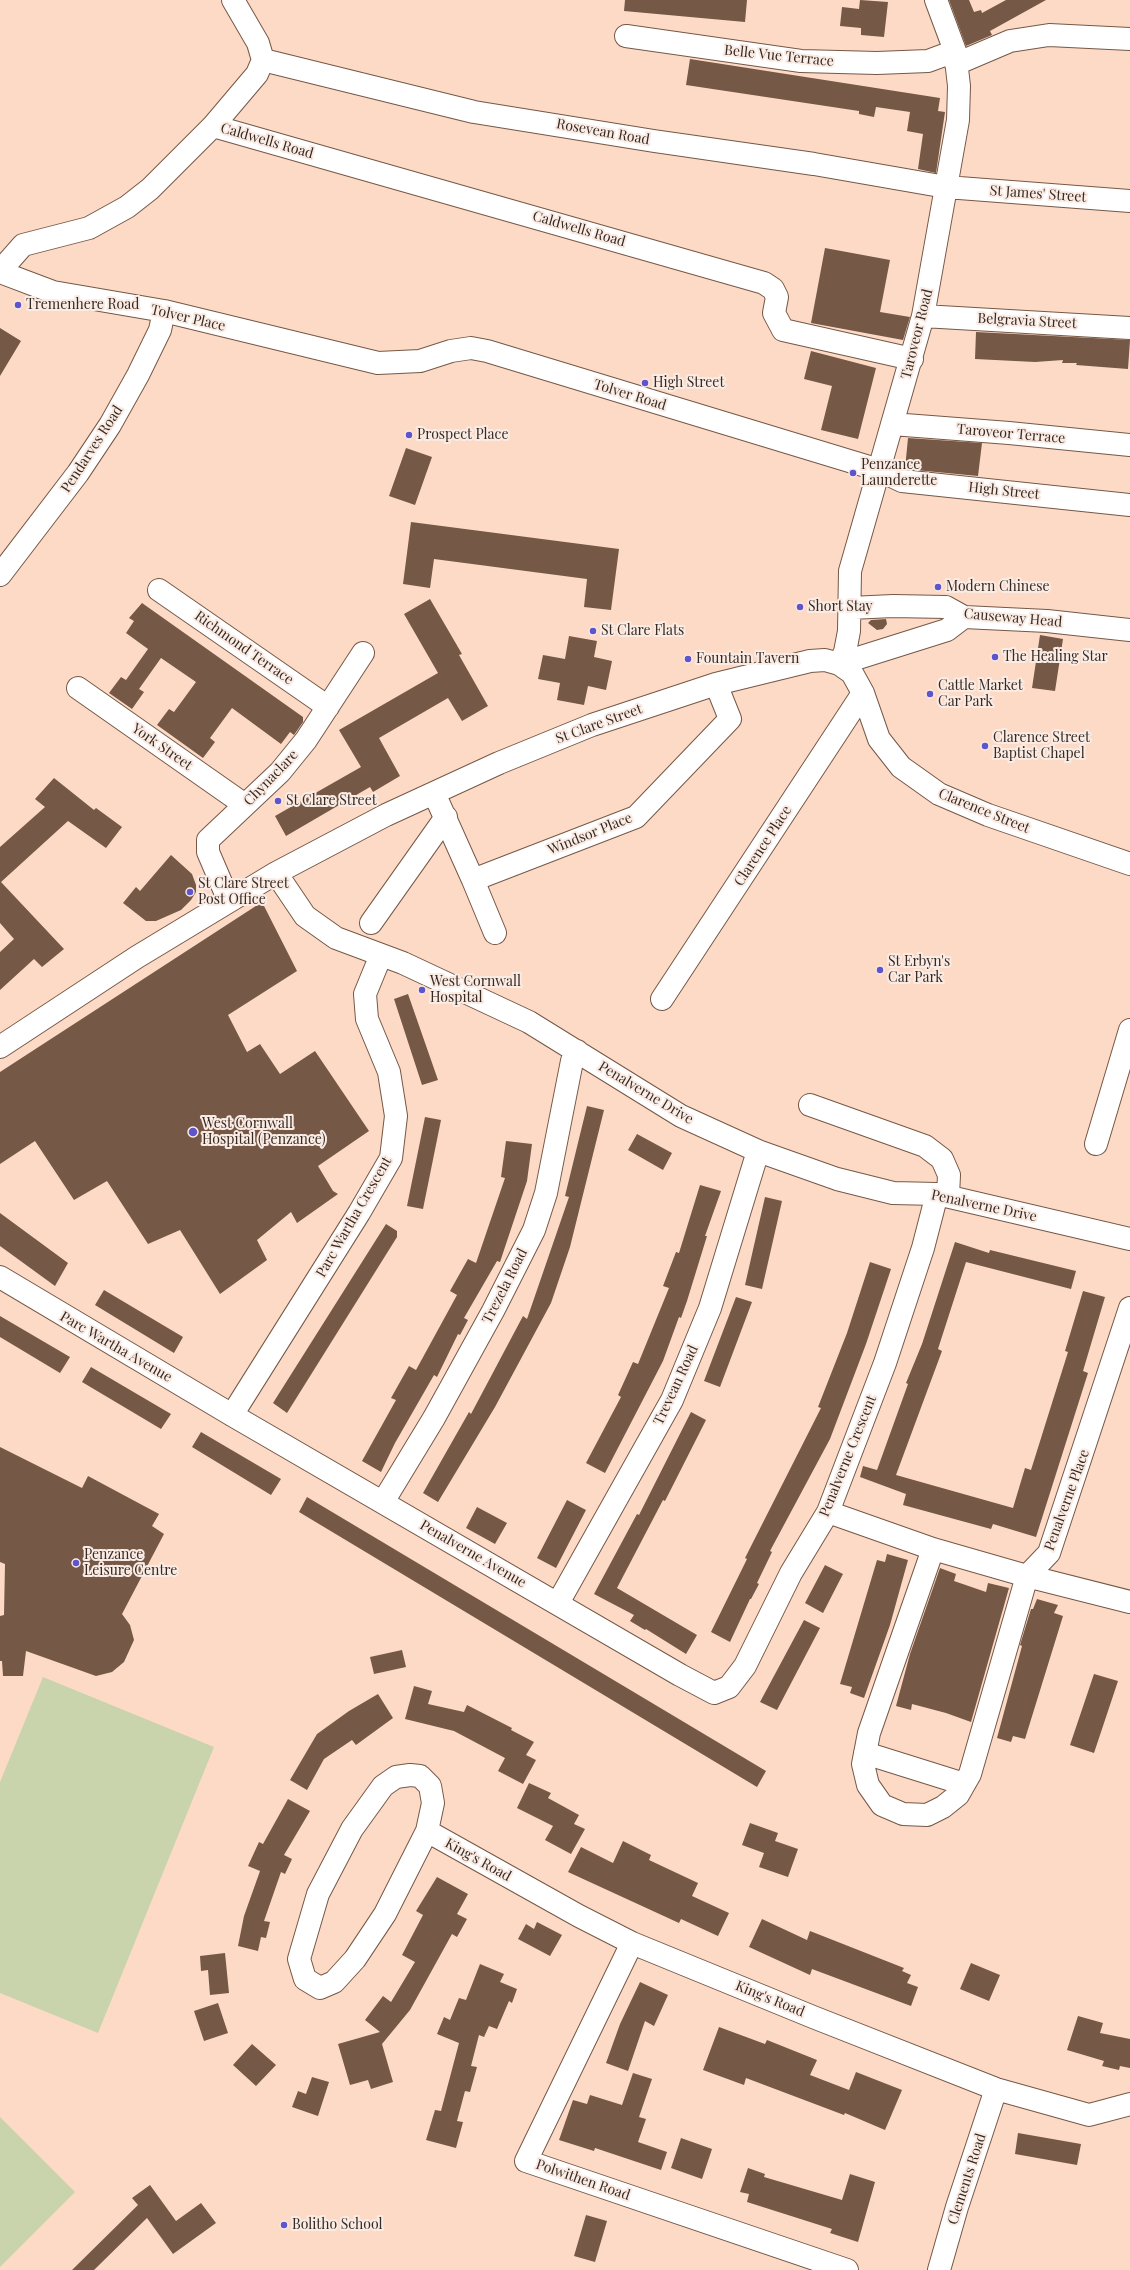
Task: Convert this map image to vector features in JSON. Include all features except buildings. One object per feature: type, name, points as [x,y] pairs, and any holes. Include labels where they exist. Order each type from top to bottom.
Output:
[{"type":"street","points":[[0,271],[23,245],[89,228],[127,207],[150,188],[212,126],[257,74],[263,60],[258,43],[233,0]]},
{"type":"street","name":"Taroveor Road","points":[[839,664],[845,652],[850,608],[850,571],[912,359],[923,316],[958,120],[959,86],[955,57],[936,0]]},
{"type":"street","name":"Belle Vue Terrace","points":[[626,36],[801,61],[877,63],[928,61],[955,57],[1010,41],[1049,35],[1130,39]]},
{"type":"street","name":"Rosevean Road","points":[[263,60],[474,112],[654,141],[814,164],[946,187]]},
{"type":"street","name":"Caldwells Road","points":[[212,126],[764,283],[773,289],[778,297],[774,313],[783,330],[912,359]]},
{"type":"street","name":"St James' Street","points":[[946,187],[1130,201]]},
{"type":"street","name":"Tolver Place","points":[[0,271],[53,292],[164,311],[378,363]]},
{"type":"street","name":"Pendarves Road","points":[[0,575],[78,473],[110,425],[138,375],[160,330],[164,311]]},
{"type":"street","name":"Belgravia Street","points":[[923,316],[1130,328]]},
{"type":"street","name":"Tolver Road","points":[[378,363],[420,361],[451,350],[471,348],[486,351],[879,470]]},
{"type":"street","name":"Taroveor Terrace","points":[[892,424],[1009,433],[1130,445]]},
{"type":"street","name":"High Street","points":[[879,470],[902,481],[1130,505]]},
{"type":"street","name":"Richmond Terrace","points":[[159,590],[328,707]]},
{"type":"street","name":"Causeway Head","points":[[850,608],[893,606],[946,607],[964,617],[1047,621],[1130,630]]},
{"type":"street","points":[[839,664],[947,630],[964,617]]},
{"type":"street","name":"Chynaclare","points":[[230,901],[208,852],[208,840],[280,772],[306,740],[363,653]]},
{"type":"street","name":"St Clare Street","points":[[0,1047],[137,957],[276,873],[386,815],[499,763],[592,725],[716,684],[810,661],[825,660],[839,664]]},
{"type":"street","name":"Clarence Street","points":[[839,664],[852,674],[863,693],[879,739],[901,767],[938,794],[988,815],[1130,864]]},
{"type":"street","name":"Windsor Place","points":[[473,880],[636,817],[730,719],[716,684]]},
{"type":"street","name":"York Street","points":[[78,688],[245,805]]},
{"type":"street","name":"Clarence Place","points":[[662,999],[863,693]]},
{"type":"street","points":[[434,793],[446,817],[495,933]]},
{"type":"street","points":[[371,923],[446,817]]},
{"type":"street","name":"Penalverne Drive","points":[[276,873],[305,916],[336,938],[403,963],[529,1022],[577,1051],[620,1080],[681,1116],[758,1151],[837,1178],[893,1193],[943,1195],[1130,1239]]},
{"type":"street","name":"Parc Wartha Crescent","points":[[232,1415],[359,1214],[391,1158],[396,1116],[389,1072],[367,1019],[365,994],[381,955]]},
{"type":"street","points":[[1096,1144],[1130,1030]]},
{"type":"street","name":"Trezela Road","points":[[383,1502],[434,1418],[489,1318],[534,1230],[546,1193],[572,1061],[577,1051]]},
{"type":"street","name":"Penalverne Crescent","points":[[714,1693],[729,1687],[746,1666],[791,1573],[828,1512],[885,1363],[923,1248],[949,1176],[942,1159],[924,1146],[810,1105]]},
{"type":"street","name":"Trevean Road","points":[[558,1603],[672,1400],[710,1308],[758,1151]]},
{"type":"street","name":"Parc Wartha Avenue","points":[[0,1277],[232,1415]]},
{"type":"street","name":"Penalverne Place","points":[[1027,1576],[1049,1553],[1130,1308]]},
{"type":"street","name":"Penalverne Avenue","points":[[232,1415],[680,1675],[714,1693]]},
{"type":"street","points":[[828,1512],[933,1549],[1027,1576],[1130,1602]]},
{"type":"street","points":[[933,1549],[869,1733],[863,1764],[868,1785],[882,1805],[904,1814],[927,1815],[943,1807],[958,1795],[970,1774],[1027,1576]]},
{"type":"street","points":[[866,1753],[964,1784]]},
{"type":"street","points":[[410,1775],[420,1776],[430,1786],[433,1803],[427,1831],[385,1914],[355,1959],[334,1982],[320,1988],[305,1979],[299,1959],[318,1894],[352,1830],[383,1786],[396,1777],[410,1775]]},
{"type":"street","name":"King's Road","points":[[427,1831],[579,1916],[632,1943],[813,2017],[996,2089],[1089,2115],[1130,2104]]},
{"type":"street","name":"Polwithen Road","points":[[632,1943],[526,2161],[847,2270]]},
{"type":"street","name":"Clements Road","points":[[939,2270],[957,2207],[996,2089]]},
{"type":"green space","points":[[43,1677],[214,1747],[98,2033],[0,1993],[0,1782]]},
{"type":"green space","points":[[0,2117],[75,2192],[0,2267]]},
{"type":"place","name":"Tremenhere Road","points":[[18,305]]},
{"type":"place","name":"High Street","points":[[645,383]]},
{"type":"place","name":"Prospect Place","points":[[409,435]]},
{"type":"place","name":"Penzance Launderette","points":[[853,473]]},
{"type":"place","name":"Modern Chinese","points":[[938,587]]},
{"type":"place","name":"Short Stay","points":[[800,607]]},
{"type":"place","name":"St Clare Flats","points":[[593,631]]},
{"type":"place","name":"The Healing Star","points":[[995,657]]},
{"type":"place","name":"Fountain Tavern","points":[[688,659]]},
{"type":"place","name":"Cattle Market Car Park","points":[[930,694]]},
{"type":"place","name":"Clarence Street Baptist Chapel","points":[[985,746]]},
{"type":"place","name":"St Clare Street","points":[[278,801]]},
{"type":"place","name":"St Clare Street Post Office","points":[[190,892]]},
{"type":"place","name":"St Erbyn's Car Park","points":[[880,970]]},
{"type":"place","name":"West Cornwall Hospital","points":[[422,990]]},
{"type":"place","name":"West Cornwall Hospital (Penzance)","points":[[193,1132]]},
{"type":"place","name":"Penzance Leisure Centre","points":[[76,1563]]},
{"type":"place","name":"Bolitho School","points":[[284,2225]]}]
